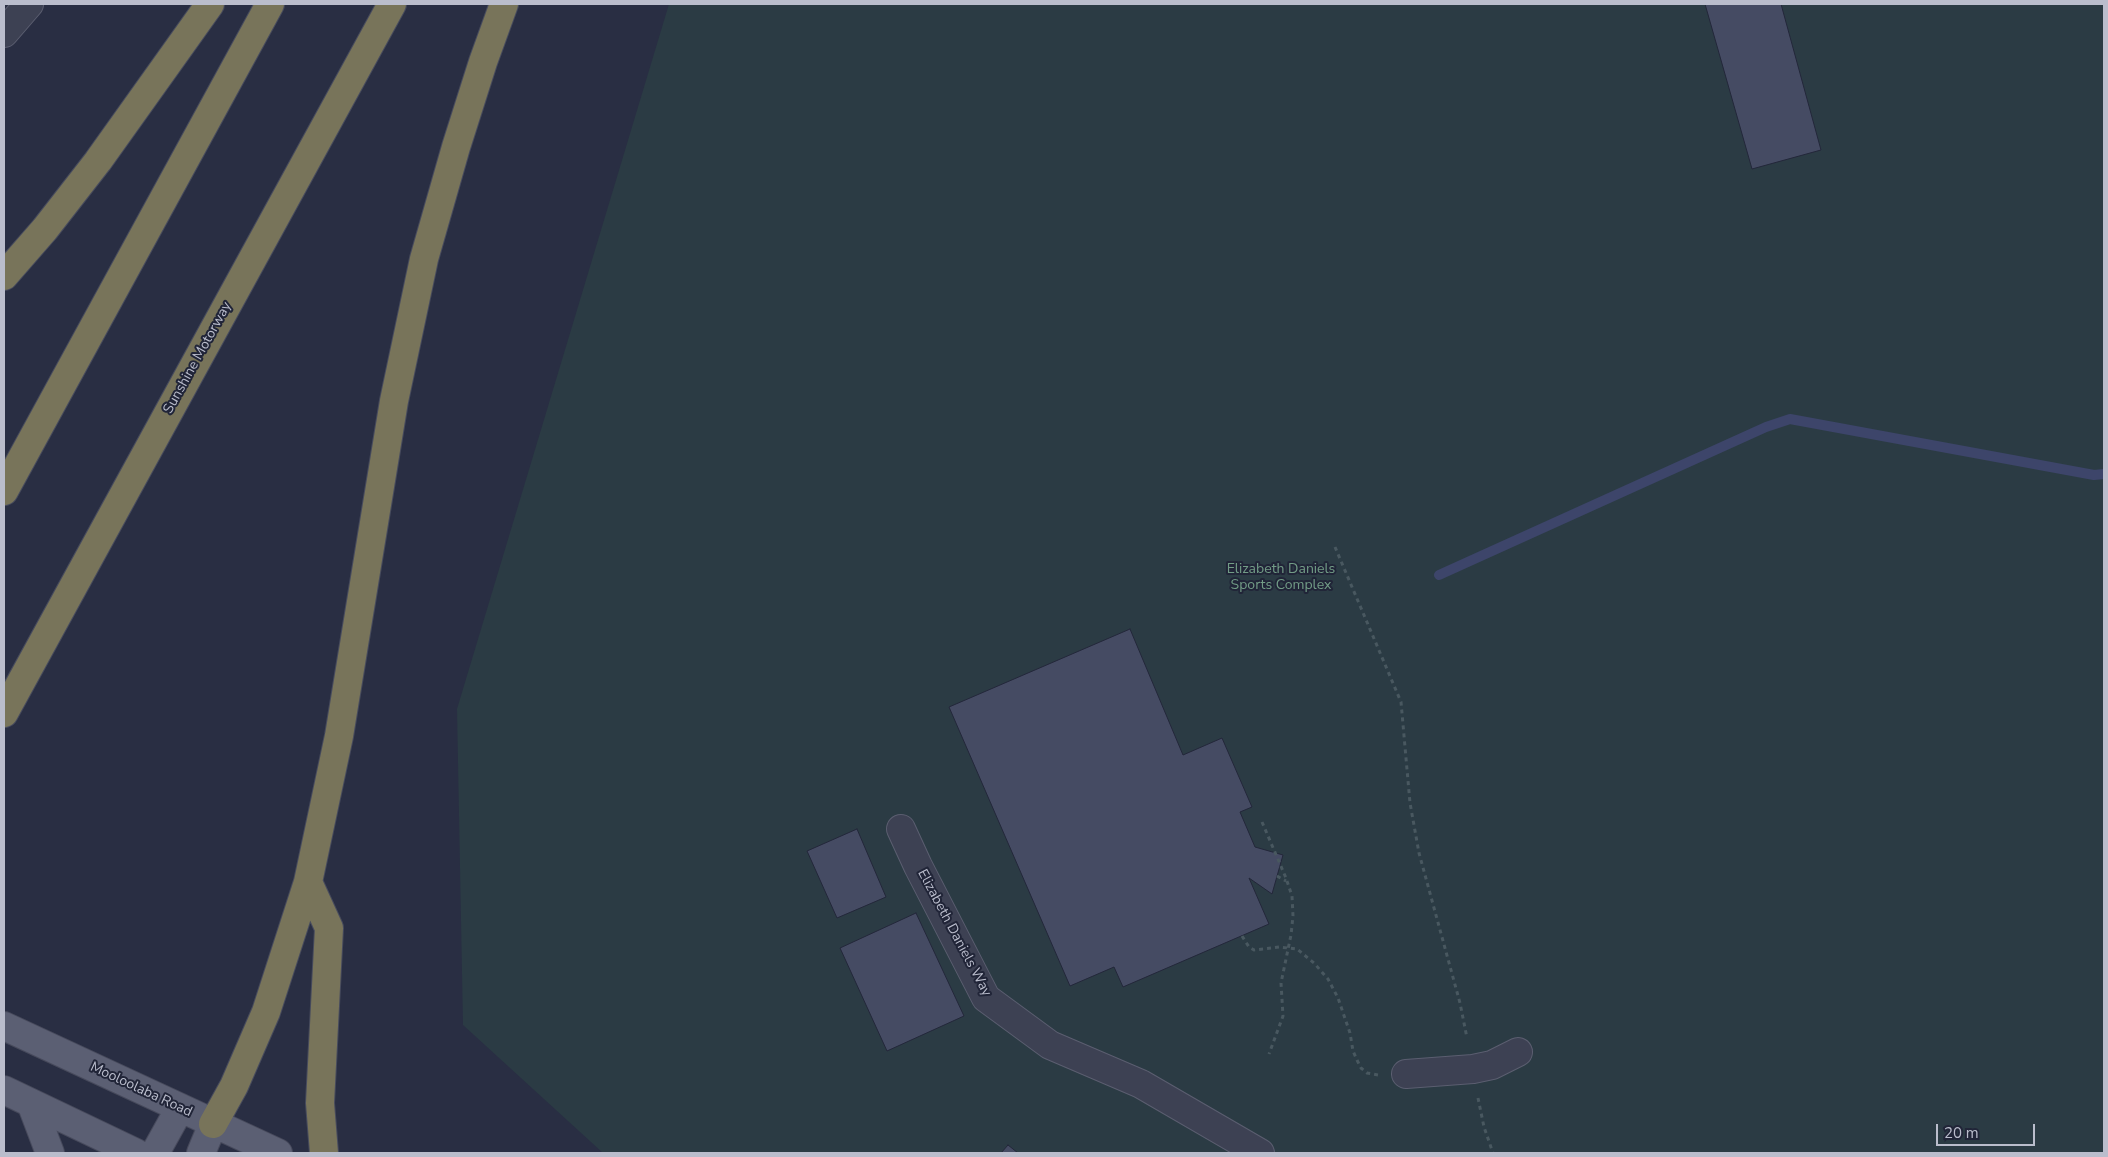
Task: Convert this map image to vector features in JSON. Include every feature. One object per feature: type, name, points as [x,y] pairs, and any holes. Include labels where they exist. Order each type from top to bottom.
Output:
[{"type":"highway","points":[[4,276],[98,161],[210,4]]},
{"type":"highway","points":[[4,491],[270,4]]},
{"type":"highway","name":"Sunshine Motorway","points":[[4,713],[392,4]]},
{"type":"highway","points":[[213,1124],[234,1086],[266,1012],[308,882],[339,736],[394,401],[424,259],[458,137],[482,62],[504,4]]},
{"type":"highway","points":[[308,882],[329,928],[320,1103],[324,1153]]},
{"type":"main road","name":"Mooloolaba Road","points":[[4,1026],[278,1153]]},
{"type":"main road","points":[[4,1090],[136,1153]]},
{"type":"main road","points":[[31,1103],[50,1153]]},
{"type":"main road","points":[[155,1153],[180,1108]]},
{"type":"main road","points":[[202,1153],[213,1124]]},
{"type":"lane","name":"Elizabeth Daniels Way","points":[[901,830],[986,998],[1050,1045],[1141,1084],[1260,1153]]},
{"type":"lane","points":[[1395,1075],[1473,1069],[1492,1065],[1518,1052]]},
{"type":"path","points":[[1335,547],[1401,702],[1410,803],[1419,853],[1460,1003],[1484,1127],[1493,1153]]},
{"type":"path","points":[[1262,822],[1292,896],[1293,916],[1289,948],[1281,983],[1283,1016],[1269,1054]]},
{"type":"path","points":[[1277,876],[1287,881]]},
{"type":"path","points":[[1242,936],[1249,947],[1254,950],[1289,948],[1297,949],[1306,955],[1328,979],[1338,998],[1350,1033],[1352,1050],[1361,1068],[1367,1073],[1395,1075]]},
{"type":"green space","name":"Elizabeth Daniels Sports Complex","points":[[669,4],[2104,4],[2104,1153],[603,1153],[463,1025],[457,709]]},
{"type":"building","points":[[1705,4],[1781,4],[1821,150],[1752,169]]},
{"type":"building","points":[[1130,629],[1183,755],[1222,738],[1252,807],[1240,812],[1255,847],[1283,855],[1272,894],[1249,878],[1269,924],[1123,987],[1114,967],[1070,986],[949,707]]},
{"type":"building","points":[[857,829],[886,897],[837,918],[807,851]]},
{"type":"building","points":[[916,913],[964,1016],[887,1051],[840,948]]},
{"type":"building","points":[[1008,1145],[1018,1153],[1001,1153]]},
{"type":"waterway","points":[[1439,575],[1766,427],[1790,419],[2094,475],[2104,474]]}]
